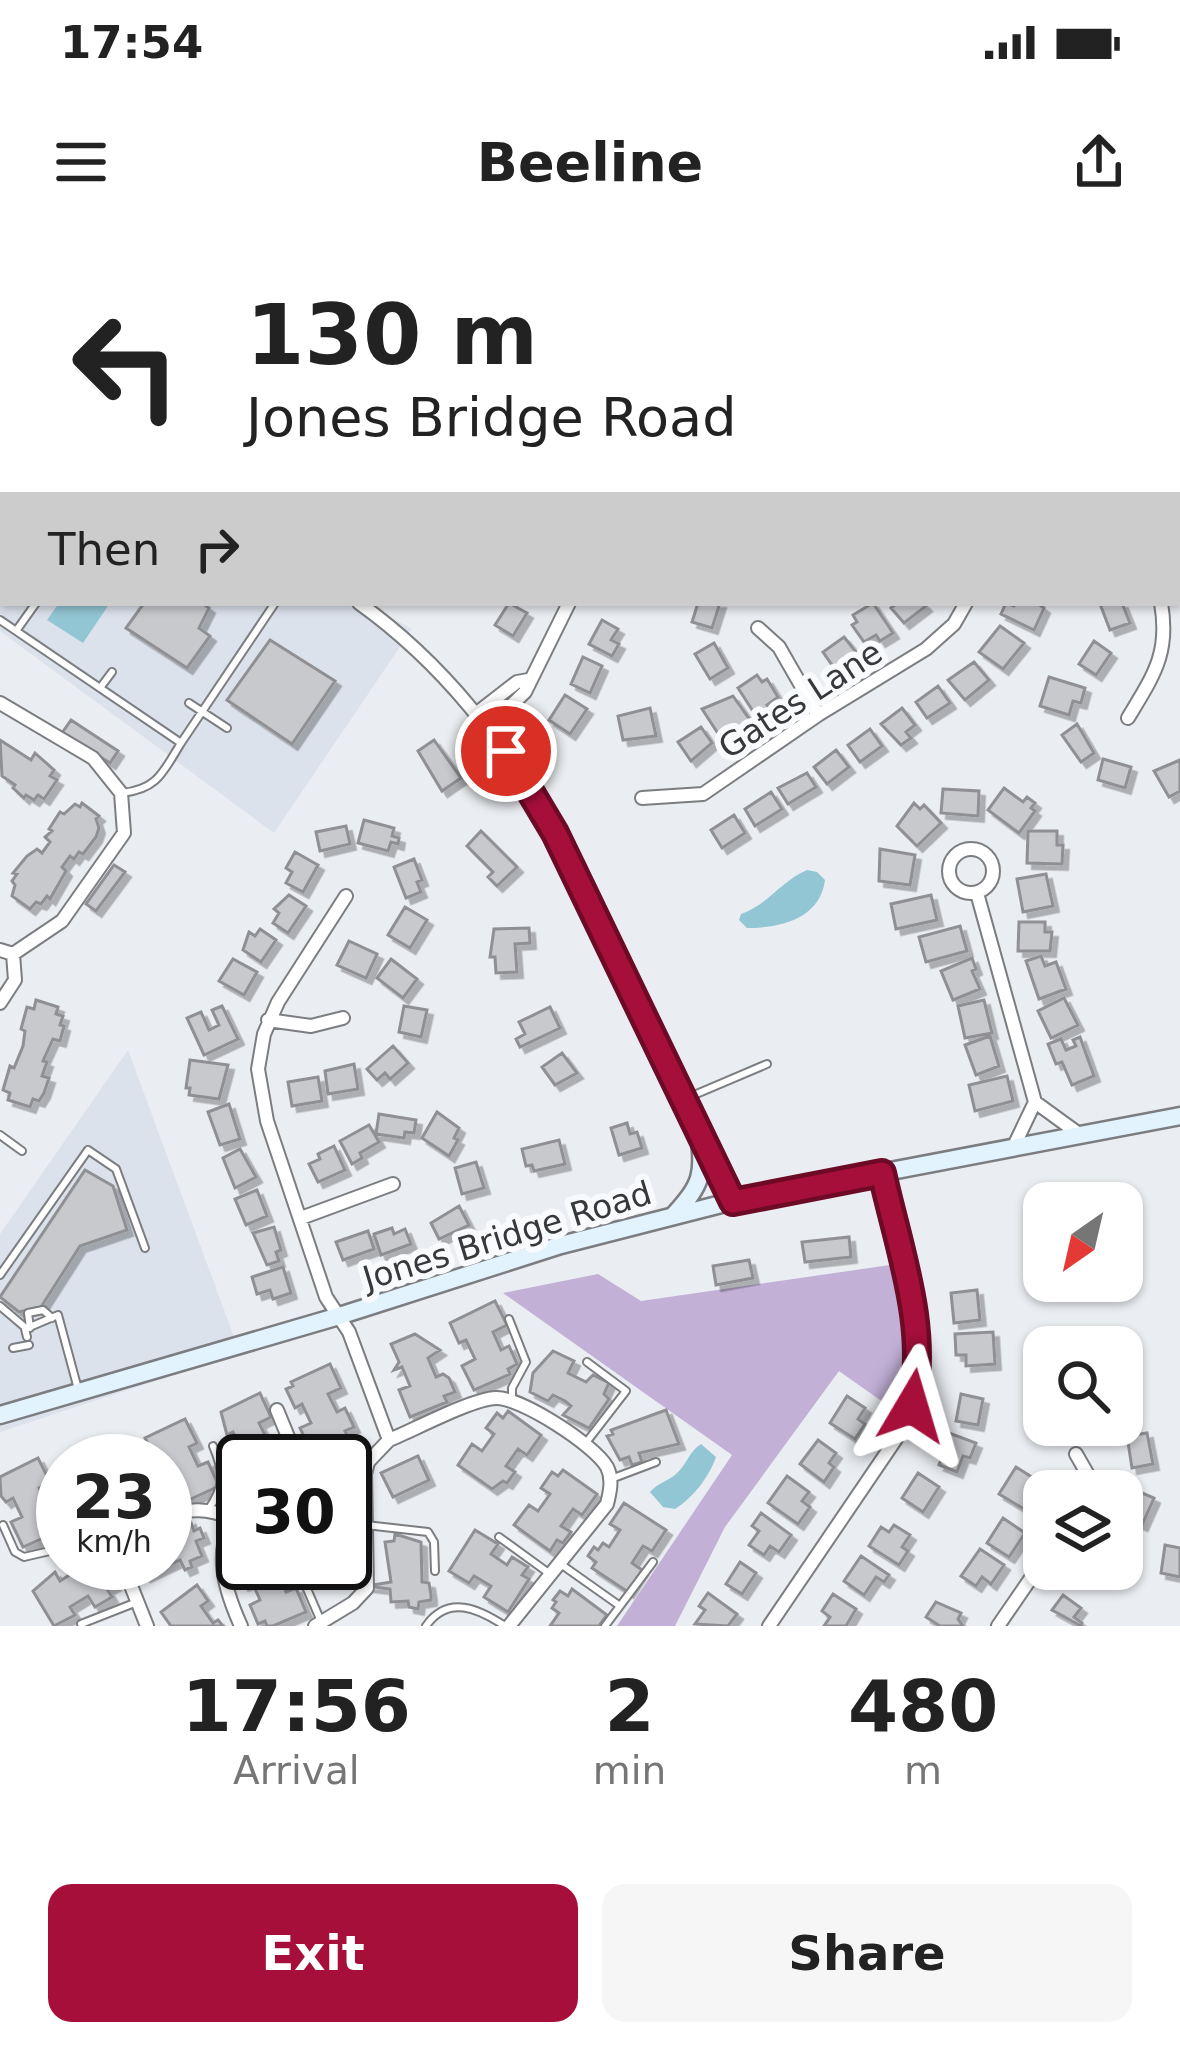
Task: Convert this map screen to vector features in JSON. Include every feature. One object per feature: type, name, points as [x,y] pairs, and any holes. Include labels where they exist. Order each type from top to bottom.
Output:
[{"type":"main road","name":"Jones Bridge Road","points":[[0,1415],[339,1316],[506,1261],[672,1217],[1180,1116]]},
{"type":"main road","points":[[672,1217],[697,1189],[704,1169],[699,1130]]},
{"type":"street","points":[[363,606],[402,636],[477,713],[523,775],[733,1202]]},
{"type":"street","points":[[489,727],[525,692],[567,606]]},
{"type":"street","name":"Gates Lane","points":[[642,798],[704,794],[818,715],[926,650],[954,624],[964,606]]},
{"type":"street","points":[[1128,718],[1162,658],[1162,606]]},
{"type":"street","points":[[758,628],[779,647],[818,715]]},
{"type":"street","points":[[477,713],[517,682],[528,680]]},
{"type":"street","points":[[0,703],[93,758],[121,793],[124,833],[62,921],[6,952],[15,980],[0,1002]]},
{"type":"street","points":[[976,893],[1035,1102],[1079,1134]]},
{"type":"street","points":[[346,896],[268,1020],[259,1051],[260,1084],[267,1121],[326,1297],[349,1332],[389,1440]]},
{"type":"street","points":[[268,1020],[311,1026],[343,1018]]},
{"type":"street","points":[[1013,1148],[1035,1102]]},
{"type":"street","points":[[769,1626],[896,1439],[912,1406],[920,1370],[920,1336],[882,1173]]},
{"type":"street","points":[[301,1218],[394,1184]]},
{"type":"street","points":[[372,1458],[389,1440],[497,1398],[512,1401],[600,1458],[611,1479],[607,1504],[507,1626]]},
{"type":"street","points":[[277,1410],[287,1434]]},
{"type":"street","points":[[1076,1454],[1085,1470]]},
{"type":"street","points":[[192,1509],[216,1513]]},
{"type":"street","points":[[998,1626],[1023,1589]]},
{"type":"street","points":[[132,1590],[147,1626]]},
{"type":"street","points":[[229,1590],[241,1626]]},
{"type":"street","points":[[318,1624],[365,1590]]},
{"type":"lane","points":[[16,631],[34,606]]},
{"type":"lane","points":[[121,793],[143,790],[158,779],[273,606]]},
{"type":"lane","points":[[0,620],[182,743]]},
{"type":"lane","points":[[100,688],[112,672]]},
{"type":"lane","points":[[190,704],[227,728]]},
{"type":"lane","points":[[684,1100],[766,1064]]},
{"type":"lane","points":[[0,1135],[22,1151]]},
{"type":"lane","points":[[0,1276],[88,1150],[116,1169],[145,1248]]},
{"type":"lane","points":[[0,1306],[28,1335]]},
{"type":"lane","points":[[28,1335],[28,1312],[43,1310],[52,1318]]},
{"type":"lane","points":[[13,1348],[58,1315],[79,1392]]},
{"type":"lane","points":[[509,1319],[526,1362],[512,1388],[512,1401]]},
{"type":"lane","points":[[585,1444],[626,1390],[587,1361]]},
{"type":"lane","points":[[208,1510],[223,1485],[213,1445]]},
{"type":"lane","points":[[611,1479],[656,1462]]},
{"type":"lane","points":[[3,1525],[15,1552],[24,1557],[36,1554]]},
{"type":"lane","points":[[372,1527],[428,1532],[434,1542],[435,1571]]},
{"type":"lane","points":[[499,1537],[621,1606]]},
{"type":"lane","points":[[604,1626],[653,1562]]},
{"type":"lane","points":[[306,1590],[318,1624]]},
{"type":"lane","points":[[81,1624],[137,1602]]},
{"type":"lane","points":[[426,1626],[445,1609],[467,1606],[507,1626]]},
{"type":"shaded area","points":[[0,606],[370,606],[412,629],[274,833],[0,631]]},
{"type":"shaded area","points":[[128,1050],[240,1353],[0,1432],[0,1234]]},
{"type":"shaded area","points":[[890,1265],[905,1342],[897,1412],[839,1371],[725,1527],[675,1626],[617,1626],[732,1455],[503,1293],[598,1274],[641,1301]]},
{"type":"water","points":[[57,606],[108,606],[83,643],[47,620]]},
{"type":"water","points":[[807,870],[825,880],[822,893],[807,912],[760,928],[747,928],[739,920],[741,914]]},
{"type":"water","points":[[701,1444],[716,1457],[709,1472],[682,1504],[675,1509],[663,1507],[650,1492],[675,1475]]},
{"type":"building","points":[[142,606],[209,608],[199,628],[210,636],[187,668],[126,628]]},
{"type":"building","points":[[507,606],[527,613],[513,636],[495,625]]},
{"type":"building","points":[[697,606],[719,606],[712,628],[692,622]]},
{"type":"building","points":[[875,606],[893,633],[880,641],[876,635],[864,642],[852,625],[857,622],[853,615]]},
{"type":"building","points":[[893,606],[926,606],[904,623]]},
{"type":"building","points":[[1005,606],[1044,608],[1034,630],[1001,614]]},
{"type":"building","points":[[1101,606],[1123,606],[1130,623],[1110,630]]},
{"type":"building","points":[[602,620],[618,629],[611,640],[619,644],[612,656],[589,644]]},
{"type":"building","points":[[1000,626],[1024,643],[1003,669],[979,652]]},
{"type":"building","points":[[844,637],[856,652],[834,668],[823,652]]},
{"type":"building","points":[[270,640],[335,681],[292,744],[227,700]]},
{"type":"building","points":[[1094,641],[1111,653],[1096,675],[1079,664]]},
{"type":"building","points":[[714,643],[728,668],[710,679],[695,654]]},
{"type":"building","points":[[583,657],[602,666],[590,693],[571,684]]},
{"type":"building","points":[[974,662],[989,680],[965,700],[948,680]]},
{"type":"building","points":[[757,675],[762,682],[767,679],[778,697],[758,719],[738,688]]},
{"type":"building","points":[[1049,677],[1085,688],[1081,703],[1073,701],[1069,715],[1040,706]]},
{"type":"building","points":[[938,686],[950,703],[927,718],[916,702]]},
{"type":"building","points":[[565,695],[587,709],[570,734],[549,720]]},
{"type":"building","points":[[733,696],[750,720],[723,741],[702,709]]},
{"type":"building","points":[[650,708],[656,736],[623,740],[618,716]]},
{"type":"building","points":[[902,708],[915,725],[906,732],[911,738],[901,745],[881,724]]},
{"type":"building","points":[[71,720],[118,751],[110,763],[62,733]]},
{"type":"building","points":[[1077,724],[1094,753],[1081,762],[1062,735]]},
{"type":"building","points":[[701,727],[712,743],[691,761],[678,742]]},
{"type":"building","points":[[870,729],[882,746],[860,762],[848,745]]},
{"type":"building","points":[[0,740],[31,760],[35,753],[54,770],[50,776],[57,780],[44,799],[38,795],[34,800],[24,798],[2,776]]},
{"type":"building","points":[[434,740],[461,778],[442,791],[418,751]]},
{"type":"building","points":[[836,750],[849,767],[827,784],[814,767]]},
{"type":"building","points":[[1103,759],[1131,767],[1125,788],[1098,780]]},
{"type":"building","points":[[1180,760],[1180,791],[1169,797],[1154,771]]},
{"type":"building","points":[[807,773],[816,787],[788,804],[778,788]]},
{"type":"building","points":[[1004,788],[1023,802],[1027,797],[1035,803],[1031,808],[1035,811],[1019,833],[988,810]]},
{"type":"building","points":[[943,789],[979,791],[978,816],[941,813]]},
{"type":"building","points":[[771,792],[782,809],[755,826],[745,809]]},
{"type":"building","points":[[82,803],[99,816],[96,837],[83,854],[70,856],[50,899],[47,896],[30,909],[12,896],[17,874],[13,873],[37,849],[42,853],[50,842],[45,837],[60,812]]},
{"type":"building","points":[[914,803],[920,809],[924,805],[941,823],[917,846],[897,826]]},
{"type":"building","points":[[734,815],[745,833],[722,848],[711,830]]},
{"type":"building","points":[[364,820],[394,828],[392,836],[399,838],[398,844],[391,842],[388,851],[358,843]]},
{"type":"building","points":[[346,826],[350,844],[320,851],[316,832]]},
{"type":"building","points":[[481,831],[517,867],[497,886],[488,877],[493,872],[467,846]]},
{"type":"building","points":[[1028,831],[1057,831],[1057,845],[1063,845],[1062,864],[1027,863]]},
{"type":"building","points":[[880,849],[915,855],[910,885],[879,881]]},
{"type":"building","points":[[295,852],[318,865],[303,892],[286,883],[292,872],[286,868]]},
{"type":"building","points":[[414,859],[421,892],[406,898],[394,867]]},
{"type":"building","points":[[114,865],[125,872],[96,911],[86,904]]},
{"type":"building","points":[[1046,874],[1053,906],[1023,912],[1017,879]]},
{"type":"building","points":[[289,895],[306,906],[288,933],[273,923],[279,913],[274,909]]},
{"type":"building","points":[[931,895],[937,920],[896,929],[891,904]]},
{"type":"building","points":[[405,907],[427,920],[410,948],[388,935]]},
{"type":"building","points":[[1019,922],[1045,922],[1045,932],[1052,932],[1050,951],[1018,951]]},
{"type":"building","points":[[960,926],[967,951],[926,962],[919,937]]},
{"type":"building","points":[[529,928],[530,943],[515,944],[517,972],[496,973],[495,957],[490,957],[494,929]]},
{"type":"building","points":[[260,929],[276,940],[261,962],[243,950],[249,932],[255,936]]},
{"type":"building","points":[[349,941],[377,954],[366,978],[337,965]]},
{"type":"building","points":[[1041,956],[1045,966],[1056,962],[1066,989],[1039,999],[1026,961]]},
{"type":"building","points":[[972,958],[980,989],[953,1000],[941,971]]},
{"type":"building","points":[[233,959],[257,972],[244,995],[219,981]]},
{"type":"building","points":[[391,959],[417,979],[403,998],[377,978]]},
{"type":"building","points":[[1064,998],[1078,1025],[1051,1038],[1038,1011]]},
{"type":"building","points":[[36,1000],[58,1007],[56,1014],[63,1016],[60,1025],[64,1026],[60,1041],[53,1039],[43,1061],[47,1062],[42,1076],[49,1078],[44,1093],[30,1107],[8,1100],[10,1093],[3,1090],[23,1046],[25,1031],[21,1029],[27,1007],[34,1009]]},
{"type":"building","points":[[984,1000],[992,1033],[965,1038],[958,1006]]},
{"type":"building","points":[[222,1006],[238,1039],[204,1055],[187,1018],[201,1012],[209,1030],[219,1025],[212,1010]]},
{"type":"building","points":[[404,1006],[427,1010],[421,1037],[399,1032]]},
{"type":"building","points":[[550,1007],[560,1028],[520,1047],[516,1039],[525,1034],[519,1022]]},
{"type":"building","points":[[990,1036],[999,1066],[976,1075],[965,1045]]},
{"type":"building","points":[[1080,1037],[1094,1076],[1072,1085],[1048,1044],[1061,1039],[1066,1050],[1076,1046],[1073,1040]]},
{"type":"building","points":[[393,1046],[408,1063],[390,1079],[385,1073],[377,1080],[367,1069]]},
{"type":"building","points":[[562,1053],[577,1073],[555,1085],[542,1067]]},
{"type":"building","points":[[190,1060],[228,1065],[219,1099],[189,1095]]},
{"type":"building","points":[[354,1064],[358,1089],[328,1094],[325,1071]]},
{"type":"building","points":[[1007,1076],[1013,1101],[975,1111],[969,1085]]},
{"type":"building","points":[[318,1077],[322,1101],[292,1106],[288,1082]]},
{"type":"building","points":[[229,1104],[240,1139],[220,1145],[208,1112]]},
{"type":"building","points":[[437,1112],[459,1128],[449,1156],[422,1138]]},
{"type":"building","points":[[379,1114],[416,1120],[414,1133],[405,1132],[404,1138],[376,1134]]},
{"type":"building","points":[[627,1123],[630,1134],[637,1132],[642,1148],[619,1155],[611,1128]]},
{"type":"building","points":[[369,1125],[379,1142],[352,1164],[340,1141]]},
{"type":"building","points":[[559,1140],[565,1164],[534,1171],[532,1165],[526,1166],[522,1149]]},
{"type":"building","points":[[334,1146],[345,1170],[318,1182],[309,1164]]},
{"type":"building","points":[[240,1149],[256,1177],[235,1188],[223,1158]]},
{"type":"building","points":[[476,1162],[484,1188],[462,1194],[455,1168]]},
{"type":"building","points":[[85,1170],[113,1186],[127,1230],[80,1246],[41,1307],[19,1312],[0,1297]]},
{"type":"building","points":[[257,1190],[267,1216],[246,1225],[235,1199]]},
{"type":"building","points":[[459,1206],[469,1225],[439,1239],[431,1223]]},
{"type":"building","points":[[274,1227],[279,1261],[267,1265],[253,1233]]},
{"type":"building","points":[[392,1228],[394,1234],[405,1229],[411,1244],[381,1255],[374,1234]]},
{"type":"building","points":[[368,1231],[374,1249],[343,1260],[336,1242]]},
{"type":"building","points":[[849,1237],[851,1257],[805,1262],[802,1242]]},
{"type":"building","points":[[749,1260],[753,1278],[716,1285],[713,1266]]},
{"type":"building","points":[[283,1267],[291,1293],[273,1299],[270,1290],[257,1294],[252,1277]]},
{"type":"building","points":[[977,1290],[980,1320],[954,1323],[951,1293]]},
{"type":"building","points":[[495,1301],[507,1325],[493,1332],[501,1350],[509,1346],[517,1364],[508,1369],[510,1374],[474,1390],[462,1366],[475,1359],[466,1340],[459,1343],[450,1323]]},
{"type":"building","points":[[993,1332],[995,1364],[966,1366],[966,1355],[956,1355],[955,1334]]},
{"type":"building","points":[[415,1334],[440,1350],[428,1358],[436,1377],[449,1378],[455,1392],[444,1396],[447,1402],[410,1417],[399,1390],[410,1386],[402,1367],[394,1370],[399,1362],[391,1344]]},
{"type":"building","points":[[553,1351],[574,1361],[568,1373],[586,1382],[593,1375],[609,1383],[604,1394],[609,1399],[589,1428],[563,1415],[571,1406],[565,1401],[553,1395],[548,1401],[530,1392],[533,1373]]},
{"type":"building","points":[[330,1364],[341,1388],[328,1394],[337,1412],[345,1408],[354,1427],[346,1434],[303,1434],[300,1428],[311,1423],[302,1404],[295,1408],[286,1389],[293,1386],[291,1382]]},
{"type":"building","points":[[260,1393],[271,1417],[259,1423],[264,1434],[227,1434],[221,1412]]},
{"type":"building","points":[[961,1394],[983,1399],[978,1425],[956,1421]]},
{"type":"building","points":[[847,1396],[865,1408],[858,1419],[865,1424],[855,1439],[830,1423]]},
{"type":"building","points":[[666,1410],[679,1444],[639,1453],[642,1462],[632,1465],[629,1457],[620,1460],[607,1436],[613,1434],[611,1430]]},
{"type":"building","points":[[508,1411],[541,1435],[527,1455],[518,1449],[506,1466],[515,1472],[507,1483],[492,1489],[458,1465],[472,1444],[482,1451],[494,1434],[486,1428],[497,1413],[503,1418]]},
{"type":"building","points":[[185,1419],[197,1443],[192,1446],[192,1434],[153,1434]]},
{"type":"building","points":[[941,1430],[976,1443],[970,1458],[963,1456],[957,1472],[939,1465],[945,1449],[936,1446]]},
{"type":"building","points":[[1147,1433],[1153,1464],[1132,1468],[1129,1446],[1143,1446],[1143,1434]]},
{"type":"building","points":[[818,1440],[836,1453],[824,1482],[800,1464]]},
{"type":"building","points":[[192,1453],[198,1466],[208,1462],[216,1487],[192,1498]]},
{"type":"building","points":[[418,1456],[429,1480],[393,1497],[381,1473]]},
{"type":"building","points":[[36,1459],[36,1541],[23,1547],[11,1522],[22,1517],[13,1498],[6,1502],[1,1496],[0,1477]]},
{"type":"building","points":[[1016,1467],[1023,1471],[1023,1508],[999,1494]]},
{"type":"building","points":[[563,1470],[597,1494],[582,1515],[573,1509],[561,1526],[571,1532],[550,1551],[514,1525],[529,1505],[538,1511],[550,1494],[541,1488],[552,1472],[558,1476]]},
{"type":"building","points":[[918,1473],[939,1487],[923,1512],[902,1498]]},
{"type":"building","points":[[787,1476],[809,1492],[802,1501],[810,1507],[798,1524],[768,1503]]},
{"type":"building","points":[[1143,1493],[1154,1498],[1143,1523]]},
{"type":"building","points":[[624,1503],[666,1530],[652,1551],[643,1546],[632,1563],[642,1570],[628,1592],[592,1568],[596,1562],[588,1556],[603,1543],[609,1547],[620,1530],[610,1524]]},
{"type":"building","points":[[761,1513],[791,1535],[779,1552],[770,1546],[764,1555],[749,1545],[759,1531],[752,1526]]},
{"type":"building","points":[[1003,1518],[1023,1532],[1009,1557],[987,1543]]},
{"type":"building","points":[[894,1525],[910,1535],[902,1547],[908,1551],[899,1565],[869,1546],[881,1527],[889,1532]]},
{"type":"building","points":[[192,1526],[194,1531],[200,1528],[204,1538],[196,1541],[202,1556],[192,1560]]},
{"type":"building","points":[[475,1530],[498,1544],[491,1554],[507,1565],[512,1557],[528,1567],[522,1575],[529,1579],[508,1612],[484,1597],[491,1586],[474,1576],[469,1583],[449,1571]]},
{"type":"building","points":[[395,1534],[421,1542],[422,1582],[429,1583],[431,1600],[419,1602],[418,1609],[409,1607],[408,1601],[391,1602],[390,1589],[372,1587],[391,1582],[385,1542],[394,1541]]},
{"type":"building","points":[[1165,1545],[1180,1548],[1180,1577],[1161,1573]]},
{"type":"building","points":[[980,1549],[1004,1565],[991,1584],[982,1577],[976,1586],[961,1576]]},
{"type":"building","points":[[861,1556],[889,1575],[884,1582],[876,1577],[864,1595],[844,1581]]},
{"type":"building","points":[[740,1562],[756,1573],[742,1594],[726,1584]]},
{"type":"building","points":[[197,1585],[208,1601],[201,1606],[213,1623],[218,1620],[223,1626],[171,1626],[161,1612]]},
{"type":"building","points":[[572,1589],[607,1615],[599,1626],[550,1626],[559,1613],[552,1608],[553,1600],[560,1591],[568,1596]]},
{"type":"building","points":[[108,1590],[112,1597],[95,1607],[88,1596],[70,1607],[75,1615],[54,1626],[33,1591]]},
{"type":"building","points":[[256,1590],[297,1590],[306,1612],[273,1626],[265,1621],[258,1624],[250,1605],[260,1600]]},
{"type":"building","points":[[708,1593],[737,1614],[728,1626],[695,1624],[705,1610],[699,1606]]},
{"type":"building","points":[[833,1594],[856,1609],[846,1626],[824,1626],[830,1617],[822,1611]]},
{"type":"building","points":[[1063,1595],[1081,1608],[1074,1617],[1081,1626],[1052,1610]]},
{"type":"building","points":[[936,1602],[961,1613],[958,1619],[963,1626],[940,1626],[926,1617]]},
{"type":"route","points":[[506,751],[555,833],[733,1202],[882,1173],[920,1336],[920,1370],[912,1406]]}]
